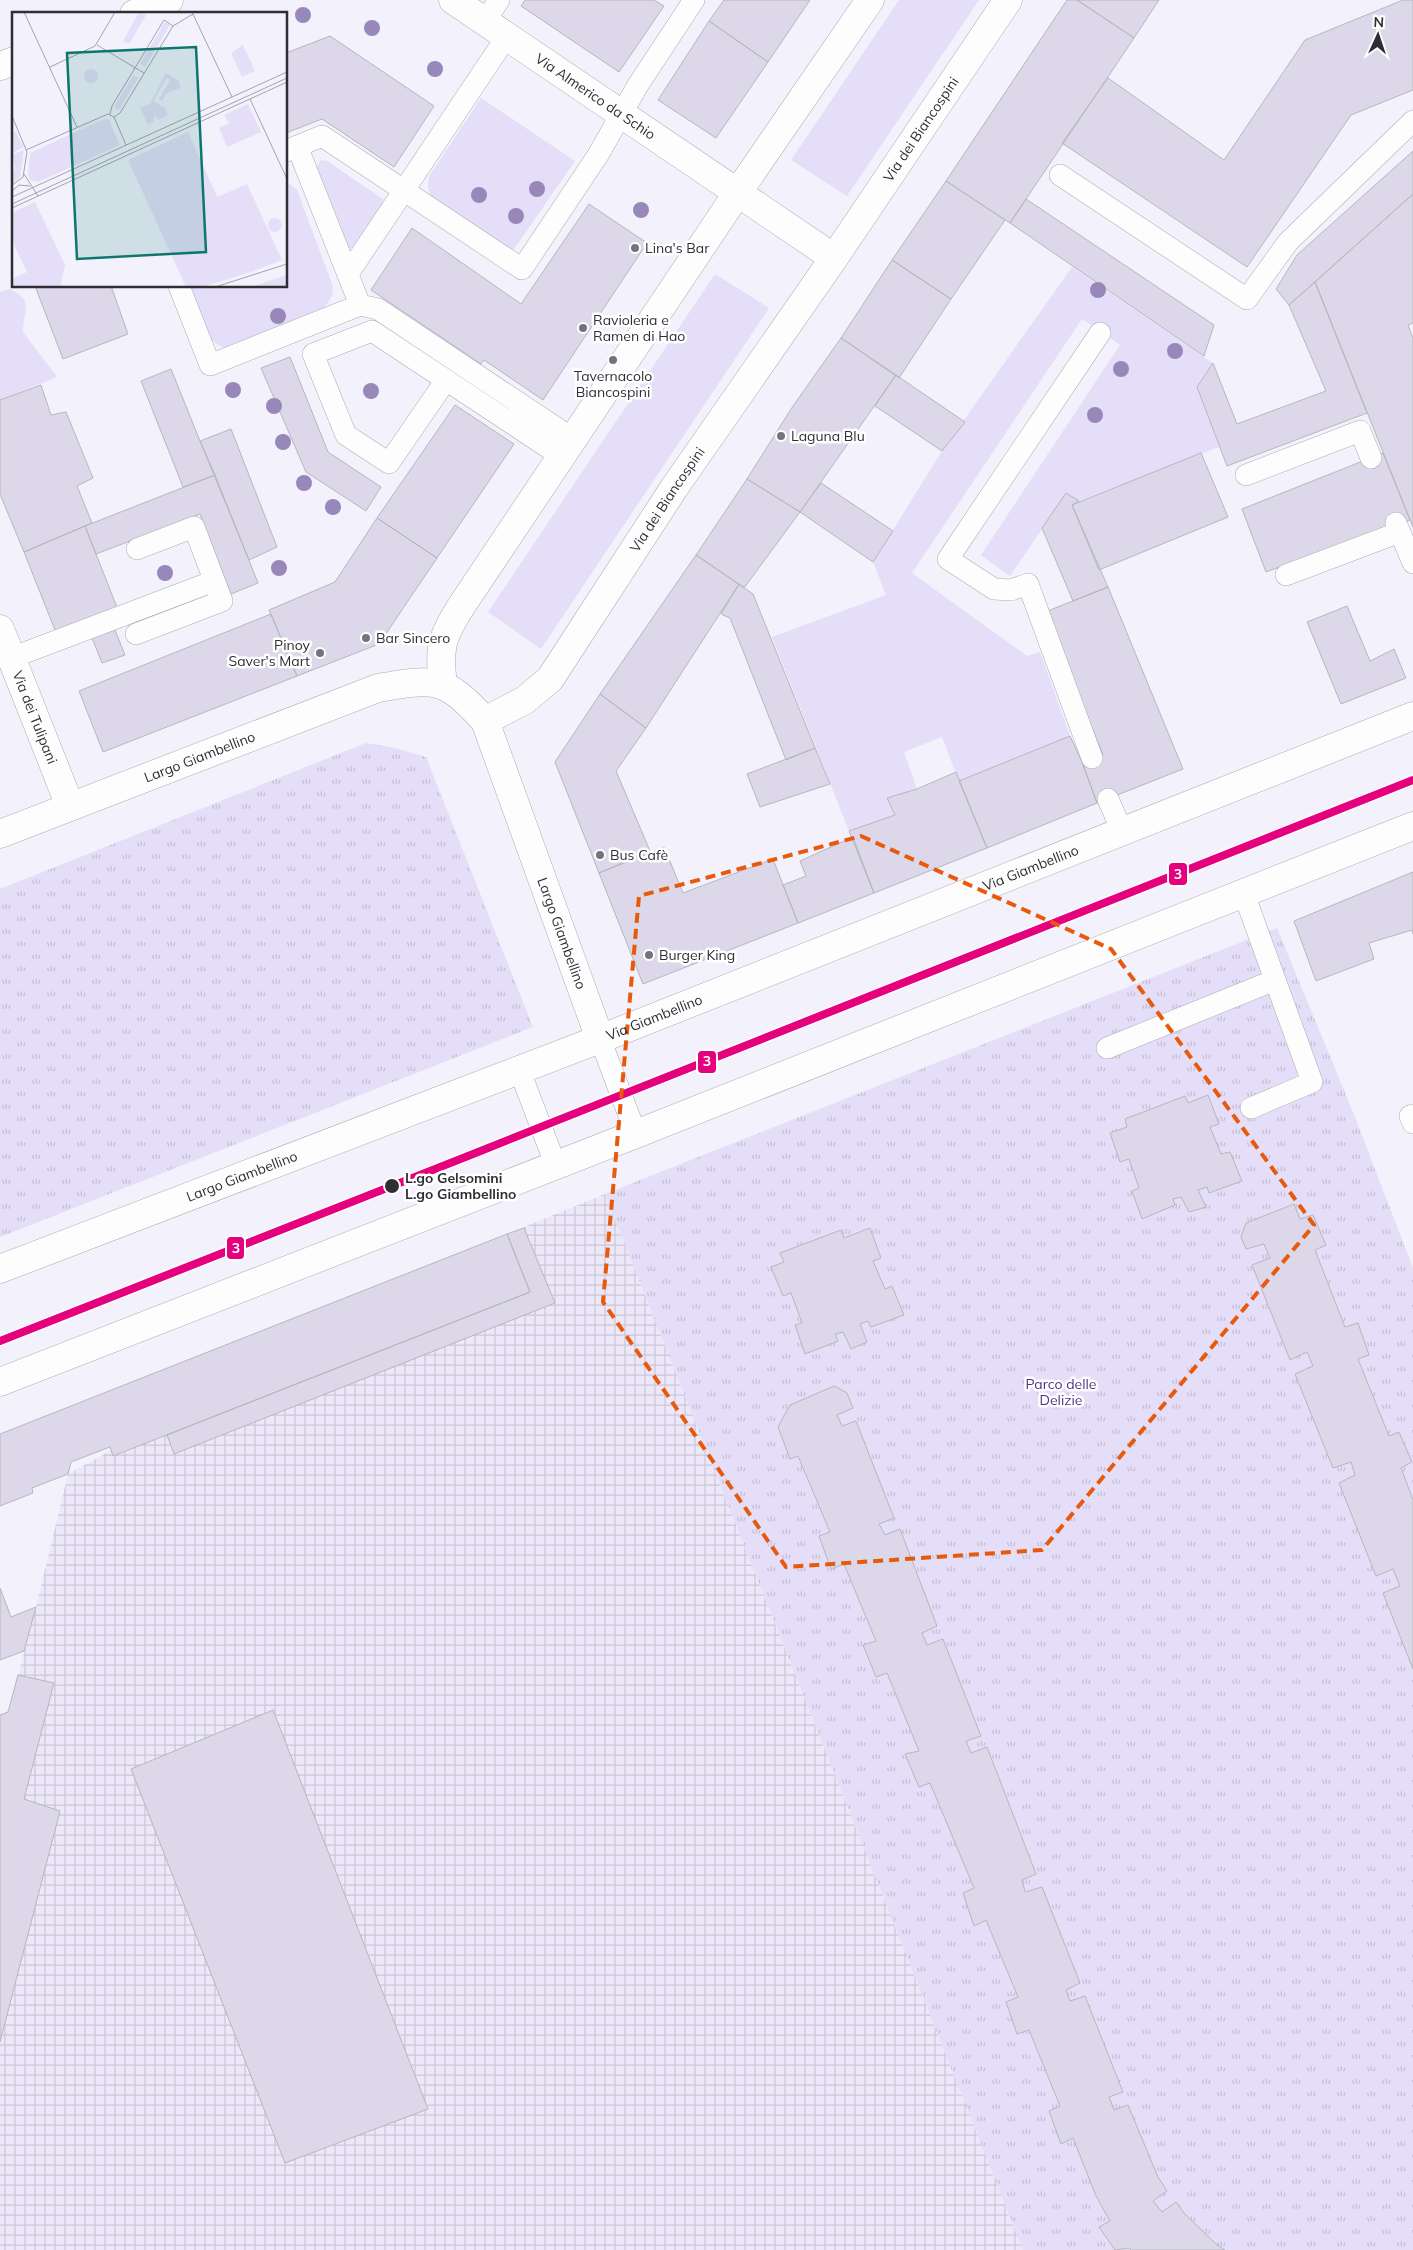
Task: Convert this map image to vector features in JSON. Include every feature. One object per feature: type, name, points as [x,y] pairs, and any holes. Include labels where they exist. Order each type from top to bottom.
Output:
[{"type":"street","points":[[139,12],[169,0]]},
{"type":"street","name":"Via Almerico da Schio","points":[[454,0],[492,10],[507,36],[738,192]]},
{"type":"street","points":[[443,684],[439,658],[448,628],[738,192],[870,0]]},
{"type":"street","name":"Via dei Biancospini","points":[[485,722],[525,700],[550,679],[674,488],[834,258],[1008,0]]},
{"type":"street","points":[[0,66],[12,61]]},
{"type":"street","points":[[738,192],[834,258]]},
{"type":"street","name":"Via dei Tulipani","points":[[0,629],[70,806]]},
{"type":"street","name":"Largo Giambellino","points":[[0,834],[378,688],[415,682],[443,684],[462,697],[485,722],[600,1039],[0,1270]]},
{"type":"street","name":"Via Giambellino","points":[[600,1039],[1413,716]]},
{"type":"street","points":[[0,1382],[556,1166],[1413,826]]},
{"type":"lane","points":[[360,305],[292,149],[322,136],[522,269],[598,155],[638,85],[694,0]]},
{"type":"lane","points":[[348,274],[507,36]]},
{"type":"lane","points":[[1060,175],[1247,299],[1288,242],[1413,121]]},
{"type":"lane","points":[[180,288],[210,365],[360,305],[378,309],[567,448]]},
{"type":"lane","points":[[446,380],[389,463],[346,435],[313,354],[372,330],[446,380],[567,448]]},
{"type":"lane","points":[[1092,758],[1028,584],[1011,590],[994,589],[948,559],[1100,333]]},
{"type":"lane","points":[[1246,475],[1360,431],[1371,458]]},
{"type":"lane","points":[[136,634],[222,600],[194,528],[137,549]]},
{"type":"lane","points":[[1286,575],[1398,528],[1413,563]]},
{"type":"lane","points":[[12,658],[214,581]]},
{"type":"lane","points":[[1108,799],[1122,831]]},
{"type":"lane","points":[[1244,894],[1312,1082],[1250,1108]]},
{"type":"lane","points":[[1107,1048],[1275,980]]},
{"type":"lane","name":"Via Giambellino","points":[[600,1039],[636,1134]]},
{"type":"lane","points":[[519,1069],[556,1166]]},
{"type":"lane","points":[[1413,1115],[1410,1116],[1413,1123]]},
{"type":"highlighted area","points":[[861,836],[1111,949],[1314,1225],[1042,1550],[786,1567],[603,1302],[639,896]]},
{"type":"shaded area","points":[[605,1194],[1023,2250],[0,2250],[0,1744],[68,1474],[507,1234]]},
{"type":"green space","points":[[899,0],[979,0],[847,196],[791,160]]},
{"type":"green space","points":[[481,98],[575,161],[512,252],[431,200],[428,186],[429,176]]},
{"type":"green space","points":[[321,160],[327,161],[383,199],[383,203],[352,248],[347,249],[316,168]]},
{"type":"green space","points":[[288,183],[297,190],[333,286],[332,296],[321,313],[225,348],[210,338],[196,313],[187,288],[288,288]]},
{"type":"green space","points":[[1072,267],[1213,363],[1197,387],[1219,447],[1079,501],[1066,494],[1010,576],[981,555],[1120,345],[1082,319],[912,573],[1027,656],[1040,652],[1070,736],[959,781],[942,737],[904,752],[917,789],[888,798],[895,815],[849,831],[772,637],[886,595],[873,562],[942,451]]},
{"type":"green space","points":[[715,274],[769,308],[541,649],[488,612]]},
{"type":"green space","points":[[9,289],[22,297],[25,302],[23,332],[57,377],[0,400],[0,292]]},
{"type":"green space","points":[[366,743],[395,748],[426,757],[533,1027],[0,1237],[0,889]]},
{"type":"green space","name":"Parco delle Delizie","points":[[1277,928],[1353,1112],[1413,1268],[1413,2250],[1023,2250],[605,1194]]},
{"type":"building","points":[[525,0],[654,0],[664,6],[619,72],[521,6]]},
{"type":"building","points":[[724,0],[810,0],[768,62],[709,21]]},
{"type":"building","points":[[1067,0],[1077,0],[1134,38],[1010,223],[946,181]]},
{"type":"building","points":[[1077,0],[1159,0],[1134,38]]},
{"type":"building","points":[[1403,0],[1413,0],[1413,90],[1351,115],[1247,267],[1062,143],[1108,78],[1224,160],[1305,40]]},
{"type":"building","points":[[709,21],[768,62],[716,138],[658,100]]},
{"type":"building","points":[[330,36],[434,106],[394,167],[322,119],[288,132],[288,52]]},
{"type":"building","points":[[1413,151],[1413,194],[1289,305],[1276,289],[1297,255]]},
{"type":"building","points":[[946,181],[1005,220],[951,299],[892,260]]},
{"type":"building","points":[[1413,194],[1413,323],[1408,325],[1413,338],[1413,527],[1315,282]]},
{"type":"building","points":[[1026,199],[1214,325],[1204,356],[1010,223]]},
{"type":"building","points":[[589,204],[647,243],[543,400],[484,360],[481,364],[371,290],[412,228],[521,304]]},
{"type":"building","points":[[892,260],[951,299],[899,378],[841,338]]},
{"type":"building","points":[[1315,282],[1367,413],[1227,466],[1197,387],[1213,363],[1237,424],[1326,391],[1289,305]]},
{"type":"building","points":[[36,288],[112,288],[128,334],[63,359]]},
{"type":"building","points":[[841,338],[896,375],[800,512],[747,479],[791,409]]},
{"type":"building","points":[[290,357],[328,452],[381,487],[366,511],[306,472],[261,368]]},
{"type":"building","points":[[171,369],[215,475],[183,487],[141,381]]},
{"type":"building","points":[[896,375],[965,422],[942,451],[875,406]]},
{"type":"building","points":[[41,385],[51,415],[66,412],[93,478],[77,486],[92,523],[24,552],[0,494],[0,400]]},
{"type":"building","points":[[455,405],[514,444],[437,558],[377,518]]},
{"type":"building","points":[[231,429],[277,547],[249,560],[200,441]]},
{"type":"building","points":[[1201,453],[1228,517],[1099,570],[1072,505]]},
{"type":"building","points":[[1383,453],[1410,520],[1396,523],[1266,572],[1242,509]]},
{"type":"building","points":[[215,475],[258,583],[231,594],[200,514],[96,554],[85,526]]},
{"type":"building","points":[[747,479],[800,512],[744,588],[696,555]]},
{"type":"building","points":[[821,483],[893,531],[873,562],[800,512]]},
{"type":"building","points":[[1066,493],[1079,501],[1072,505],[1108,587],[1073,601],[1042,528]]},
{"type":"building","points":[[377,518],[437,558],[379,644],[297,676],[269,610],[335,582]]},
{"type":"building","points":[[85,526],[118,610],[57,635],[24,552]]},
{"type":"building","points":[[696,555],[739,584],[646,728],[600,694]]},
{"type":"building","points":[[739,584],[753,594],[815,748],[786,760],[730,618],[721,614]]},
{"type":"building","points":[[1108,587],[1183,769],[1097,803],[1082,762],[1103,755],[1045,612]]},
{"type":"building","points":[[1347,606],[1370,661],[1394,649],[1406,678],[1341,704],[1307,622]]},
{"type":"building","points":[[271,614],[297,676],[103,752],[79,691]]},
{"type":"building","points":[[115,630],[125,655],[102,663],[92,638]]},
{"type":"building","points":[[600,694],[646,728],[616,771],[650,851],[599,873],[555,762]]},
{"type":"building","points":[[1070,736],[1097,803],[987,848],[959,781]]},
{"type":"building","points":[[815,748],[830,784],[760,807],[747,774]]},
{"type":"building","points":[[956,772],[987,848],[874,893],[849,831],[895,815],[887,798],[917,789]]},
{"type":"building","points":[[853,837],[874,893],[798,923],[783,885],[806,876],[800,861]]},
{"type":"building","points":[[664,847],[683,893],[773,859],[798,923],[643,984],[599,873]]},
{"type":"building","points":[[1413,872],[1413,934],[1412,930],[1369,943],[1374,959],[1316,981],[1294,921]]},
{"type":"building","points":[[1208,1095],[1219,1124],[1210,1127],[1221,1154],[1230,1152],[1242,1181],[1209,1193],[1207,1187],[1198,1190],[1206,1207],[1189,1212],[1181,1197],[1173,1199],[1175,1205],[1142,1219],[1132,1191],[1139,1188],[1129,1159],[1120,1162],[1110,1133],[1127,1127],[1125,1119],[1185,1096],[1188,1103]]},
{"type":"building","points":[[1294,1204],[1300,1219],[1313,1215],[1326,1245],[1315,1250],[1345,1327],[1358,1323],[1369,1355],[1358,1359],[1389,1436],[1399,1432],[1412,1462],[1401,1468],[1413,1500],[1413,1669],[1383,1593],[1400,1586],[1393,1569],[1376,1576],[1339,1483],[1355,1475],[1351,1462],[1333,1468],[1295,1374],[1313,1366],[1307,1352],[1290,1360],[1252,1265],[1270,1258],[1264,1244],[1246,1249],[1241,1237],[1246,1223]]},
{"type":"building","points":[[524,1228],[555,1303],[174,1454],[167,1435],[530,1292],[507,1234]]},
{"type":"building","points":[[870,1228],[881,1258],[873,1261],[885,1289],[892,1286],[904,1315],[871,1327],[868,1321],[860,1324],[867,1342],[851,1349],[843,1332],[835,1334],[838,1341],[805,1354],[795,1325],[802,1323],[791,1293],[783,1296],[771,1267],[784,1262],[780,1253],[841,1230],[844,1238]]},
{"type":"building","points":[[507,1234],[530,1292],[113,1456],[110,1447],[71,1462],[68,1474],[32,1488],[33,1493],[0,1506],[0,1434]]},
{"type":"building","points":[[834,1386],[847,1393],[853,1408],[837,1415],[842,1426],[856,1421],[894,1518],[879,1524],[885,1535],[900,1529],[937,1626],[922,1633],[927,1645],[943,1639],[981,1736],[966,1741],[971,1753],[987,1747],[1036,1874],[1022,1880],[1025,1892],[1042,1887],[1080,1983],[1066,1990],[1070,2001],[1085,1996],[1123,2092],[1109,2097],[1114,2110],[1128,2105],[1158,2177],[1167,2191],[1153,2201],[1162,2212],[1176,2202],[1184,2213],[1216,2244],[1225,2250],[1131,2250],[1129,2248],[1115,2250],[1099,2227],[1110,2221],[1096,2196],[1073,2138],[1061,2144],[1049,2111],[1060,2106],[1029,2030],[1017,2034],[1006,2002],[1018,1997],[986,1920],[974,1926],[963,1893],[974,1888],[930,1783],[919,1787],[905,1754],[919,1751],[887,1673],[876,1677],[863,1645],[876,1641],[844,1564],[831,1569],[819,1536],[830,1532],[798,1456],[790,1459],[778,1427],[790,1405]]},
{"type":"building","points":[[0,1588],[11,1617],[36,1607],[24,1651],[0,1660]]},
{"type":"building","points":[[18,1675],[54,1683],[24,1799],[60,1811],[0,2042],[0,1715],[8,1712]]},
{"type":"building","points":[[273,1710],[428,2109],[285,2163],[131,1769]]},
{"type":"transit line","name":"3","points":[[0,1341],[884,992],[1413,780]]},
{"type":"place","name":"Lina's Bar","points":[[635,248]]},
{"type":"place","name":"Ravioleria e Ramen di Hao","points":[[583,328]]},
{"type":"place","name":"Tavernacolo Biancospini","points":[[613,360]]},
{"type":"place","name":"Laguna Blu","points":[[781,436]]},
{"type":"place","name":"Bar Sincero","points":[[366,638]]},
{"type":"place","name":"Pinoy Saver's Mart","points":[[320,653]]},
{"type":"place","name":"Bus Cafè","points":[[600,855]]},
{"type":"place","name":"Burger King","points":[[649,955]]},
{"type":"place","name":"L.go Gelsomini L.go Giambellino","points":[[392,1186]]}]
